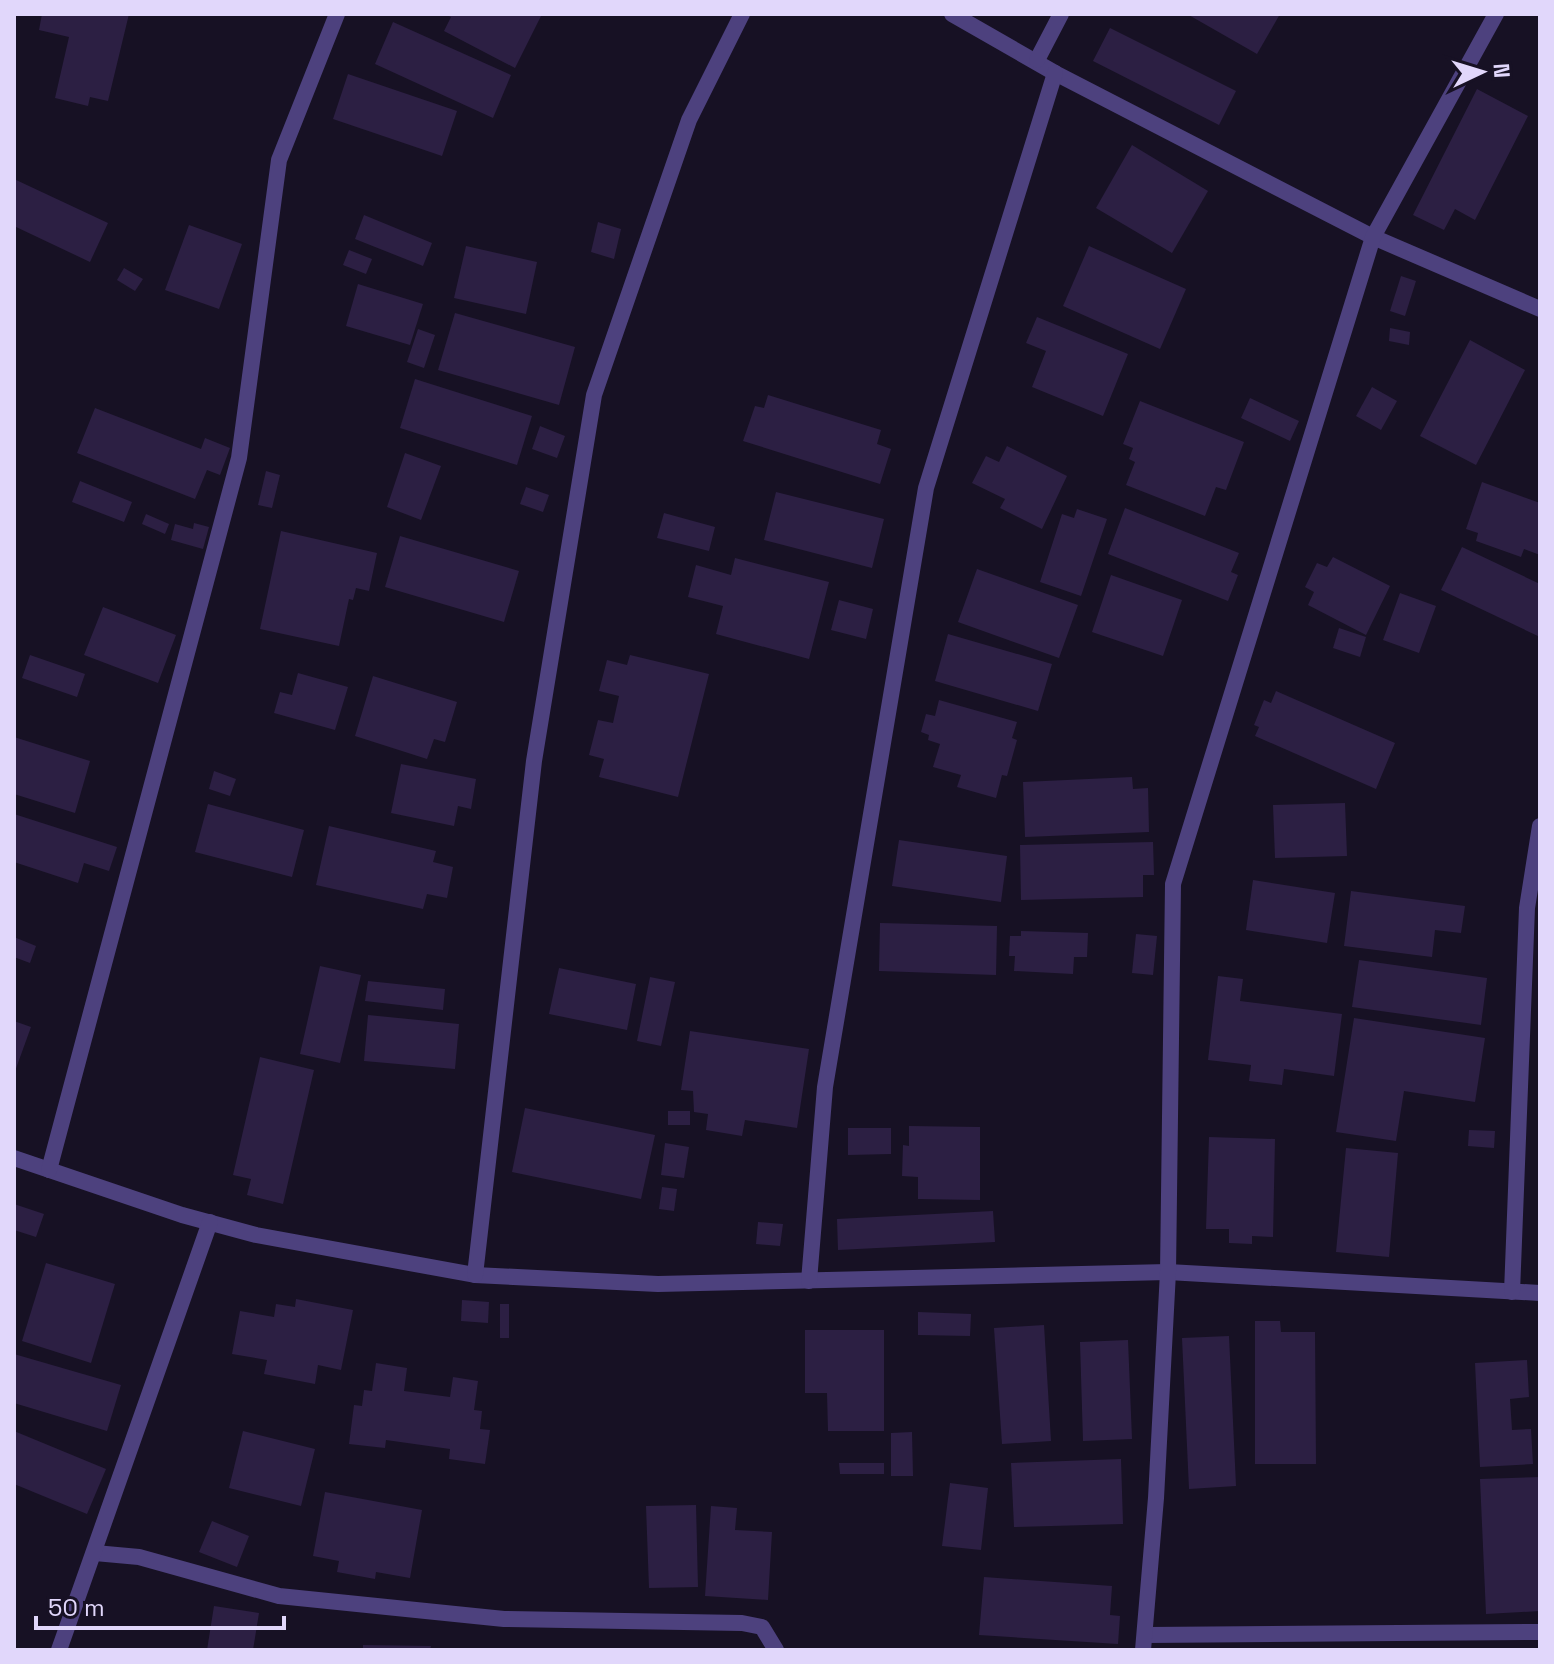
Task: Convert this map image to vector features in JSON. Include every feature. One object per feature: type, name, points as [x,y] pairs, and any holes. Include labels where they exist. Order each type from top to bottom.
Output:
[{"type":"street","points":[[49,1170],[239,458],[279,160],[337,14]]},
{"type":"street","points":[[475,1275],[534,761],[594,395],[689,120],[742,14]]},
{"type":"street","points":[[952,14],[1055,73],[1373,237],[1540,309]]},
{"type":"street","points":[[1037,60],[1061,14]]},
{"type":"street","points":[[1496,14],[1373,237],[1173,884],[1168,1272],[1145,1642],[1540,1632]]},
{"type":"street","points":[[809,1281],[825,1087],[926,488],[1055,73]]},
{"type":"street","points":[[1512,1292],[1527,908],[1540,826]]},
{"type":"street","points":[[14,1158],[256,1235],[475,1275],[658,1284],[1168,1272],[1540,1293]]},
{"type":"street","points":[[59,1650],[210,1222]]},
{"type":"street","points":[[95,1553],[139,1557],[294,1598],[504,1619],[742,1623],[762,1627],[776,1650]]},
{"type":"building","points":[[42,14],[129,14],[108,101],[90,97],[88,106],[55,98],[69,37],[39,30]]},
{"type":"building","points":[[445,14],[542,14],[515,68],[444,31],[451,17]]},
{"type":"building","points":[[1187,14],[1280,14],[1257,54]]},
{"type":"building","points":[[393,22],[511,75],[493,118],[375,64]]},
{"type":"building","points":[[1110,28],[1236,91],[1219,125],[1093,61]]},
{"type":"building","points":[[348,74],[457,111],[442,156],[333,119]]},
{"type":"building","points":[[1477,89],[1528,116],[1475,220],[1455,209],[1444,230],[1413,215]]},
{"type":"building","points":[[1132,145],[1208,191],[1172,253],[1096,208]]},
{"type":"building","points":[[14,179],[108,223],[90,262],[14,226]]},
{"type":"building","points":[[364,215],[432,243],[423,266],[355,239]]},
{"type":"building","points":[[598,222],[621,229],[614,259],[591,252]]},
{"type":"building","points":[[189,225],[242,244],[219,309],[165,290]]},
{"type":"building","points":[[466,246],[537,262],[526,314],[454,298]]},
{"type":"building","points":[[1089,246],[1186,289],[1160,349],[1063,306]]},
{"type":"building","points":[[349,250],[372,259],[366,274],[343,265]]},
{"type":"building","points":[[124,268],[143,279],[135,291],[117,280]]},
{"type":"building","points":[[1401,276],[1416,281],[1405,316],[1390,311]]},
{"type":"building","points":[[358,284],[423,304],[410,345],[346,326]]},
{"type":"building","points":[[455,313],[575,347],[559,405],[438,370]]},
{"type":"building","points":[[1037,317],[1128,354],[1103,416],[1032,387],[1046,351],[1026,343]]},
{"type":"building","points":[[1390,328],[1410,332],[1409,345],[1389,341]]},
{"type":"building","points":[[418,329],[435,335],[424,368],[407,362]]},
{"type":"building","points":[[1470,340],[1525,370],[1476,465],[1420,436]]},
{"type":"building","points":[[415,379],[532,416],[517,465],[400,428]]},
{"type":"building","points":[[1372,387],[1397,401],[1381,430],[1356,416]]},
{"type":"building","points":[[768,395],[881,430],[877,444],[891,449],[880,484],[743,441],[755,406],[764,408]]},
{"type":"building","points":[[1250,398],[1299,421],[1290,441],[1241,418]]},
{"type":"building","points":[[1140,401],[1244,442],[1226,490],[1216,487],[1205,516],[1126,485],[1135,462],[1129,459],[1133,448],[1123,444]]},
{"type":"building","points":[[95,408],[201,449],[205,438],[230,448],[220,475],[207,470],[195,499],[77,453]]},
{"type":"building","points":[[540,426],[565,436],[557,458],[532,449]]},
{"type":"building","points":[[1007,446],[1067,476],[1042,529],[1000,508],[1005,499],[972,483],[986,456],[999,462]]},
{"type":"building","points":[[405,453],[441,466],[421,520],[387,507]]},
{"type":"building","points":[[266,471],[280,475],[272,508],[258,505]]},
{"type":"building","points":[[80,481],[132,502],[124,522],[72,502]]},
{"type":"building","points":[[1482,482],[1540,503],[1540,555],[1524,549],[1521,557],[1476,541],[1478,533],[1466,529]]},
{"type":"building","points":[[526,487],[549,495],[543,512],[520,504]]},
{"type":"building","points":[[776,492],[884,519],[872,568],[764,540]]},
{"type":"building","points":[[1125,508],[1239,553],[1231,572],[1238,575],[1228,601],[1108,554]]},
{"type":"building","points":[[1077,509],[1107,519],[1081,596],[1040,582],[1062,514],[1074,518]]},
{"type":"building","points":[[664,513],[715,527],[709,551],[657,538]]},
{"type":"building","points":[[146,514],[169,524],[165,534],[142,524]]},
{"type":"building","points":[[194,523],[209,527],[203,549],[171,540],[175,524],[193,529]]},
{"type":"building","points":[[281,531],[377,553],[369,591],[356,588],[353,600],[349,599],[339,646],[260,629]]},
{"type":"building","points":[[400,536],[519,571],[504,622],[385,587]]},
{"type":"building","points":[[1462,547],[1540,584],[1540,637],[1441,590]]},
{"type":"building","points":[[1333,557],[1390,586],[1366,635],[1308,605],[1314,592],[1305,587],[1317,563],[1327,567]]},
{"type":"building","points":[[735,558],[829,582],[809,659],[716,634],[723,606],[688,597],[696,565],[731,575]]},
{"type":"building","points":[[977,569],[1078,605],[1059,658],[958,622]]},
{"type":"building","points":[[1111,575],[1182,600],[1163,656],[1092,632]]},
{"type":"building","points":[[1400,593],[1436,606],[1419,653],[1383,640]]},
{"type":"building","points":[[839,600],[873,609],[866,639],[831,630]]},
{"type":"building","points":[[103,607],[176,635],[158,683],[84,655]]},
{"type":"building","points":[[1339,628],[1366,637],[1360,657],[1333,648]]},
{"type":"building","points":[[948,634],[1052,664],[1038,711],[935,681]]},
{"type":"building","points":[[30,655],[85,674],[77,697],[22,678]]},
{"type":"building","points":[[630,655],[709,674],[678,797],[599,777],[604,759],[589,755],[598,720],[613,723],[619,696],[599,691],[607,660],[627,665]]},
{"type":"building","points":[[298,673],[348,687],[335,730],[274,713],[280,692],[292,695]]},
{"type":"building","points":[[373,676],[457,702],[445,742],[434,739],[427,759],[355,736]]},
{"type":"building","points":[[1276,691],[1395,743],[1376,789],[1255,736],[1259,727],[1254,725],[1264,700],[1271,703]]},
{"type":"building","points":[[939,700],[1017,722],[1012,738],[1017,740],[1007,776],[1002,775],[996,798],[957,787],[961,775],[933,767],[940,744],[928,740],[929,735],[921,732],[926,714],[935,716]]},
{"type":"building","points":[[14,737],[90,761],[75,813],[14,794]]},
{"type":"building","points":[[401,764],[476,779],[471,809],[458,806],[454,826],[391,813]]},
{"type":"building","points":[[214,771],[236,779],[230,796],[209,789]]},
{"type":"building","points":[[1132,777],[1133,789],[1148,788],[1149,832],[1025,837],[1023,782]]},
{"type":"building","points":[[1345,803],[1347,856],[1275,858],[1273,805]]},
{"type":"building","points":[[208,804],[304,830],[292,877],[195,852]]},
{"type":"building","points":[[14,814],[117,847],[109,871],[84,863],[78,883],[14,862]]},
{"type":"building","points":[[329,826],[436,851],[433,862],[453,867],[447,898],[427,894],[423,909],[316,885]]},
{"type":"building","points":[[899,840],[1007,856],[1001,902],[892,886]]},
{"type":"building","points":[[1153,842],[1154,875],[1143,875],[1143,897],[1021,900],[1020,845]]},
{"type":"building","points":[[1253,880],[1335,893],[1327,943],[1246,930]]},
{"type":"building","points":[[1351,891],[1465,906],[1461,933],[1435,930],[1432,957],[1344,946]]},
{"type":"building","points":[[880,923],[997,926],[996,975],[879,971]]},
{"type":"building","points":[[1021,931],[1088,933],[1087,957],[1074,957],[1073,974],[1014,971],[1015,956],[1009,956],[1010,936],[1021,936]]},
{"type":"building","points":[[1136,934],[1157,936],[1153,975],[1132,973]]},
{"type":"building","points":[[14,937],[36,946],[30,963],[14,957]]},
{"type":"building","points":[[1359,960],[1487,978],[1481,1025],[1352,1007]]},
{"type":"building","points":[[320,966],[361,975],[340,1063],[300,1054]]},
{"type":"building","points":[[559,968],[636,984],[627,1030],[549,1014]]},
{"type":"building","points":[[1218,976],[1243,979],[1240,1001],[1342,1014],[1334,1076],[1284,1069],[1282,1085],[1249,1081],[1251,1065],[1208,1060]]},
{"type":"building","points":[[650,977],[675,982],[661,1046],[637,1041]]},
{"type":"building","points":[[368,981],[445,989],[443,1010],[365,1001]]},
{"type":"building","points":[[368,1015],[459,1024],[455,1069],[364,1061]]},
{"type":"building","points":[[1354,1018],[1485,1038],[1475,1102],[1404,1091],[1396,1141],[1336,1132]]},
{"type":"building","points":[[14,1021],[31,1027],[14,1074]]},
{"type":"building","points":[[690,1031],[809,1049],[797,1128],[745,1120],[742,1136],[706,1130],[708,1114],[694,1112],[693,1091],[681,1090]]},
{"type":"building","points":[[260,1057],[314,1070],[283,1204],[247,1195],[251,1179],[233,1175]]},
{"type":"building","points":[[525,1108],[655,1135],[641,1199],[512,1172]]},
{"type":"building","points":[[668,1111],[690,1111],[690,1125],[668,1125]]},
{"type":"building","points":[[909,1126],[980,1127],[980,1200],[918,1199],[918,1177],[902,1176],[903,1145],[909,1146]]},
{"type":"building","points":[[848,1128],[891,1128],[891,1154],[848,1155]]},
{"type":"building","points":[[1469,1130],[1495,1131],[1494,1148],[1468,1146]]},
{"type":"building","points":[[1209,1137],[1275,1139],[1273,1237],[1252,1236],[1252,1244],[1229,1243],[1229,1229],[1206,1229]]},
{"type":"building","points":[[665,1143],[689,1147],[684,1178],[661,1175]]},
{"type":"building","points":[[1346,1148],[1398,1153],[1389,1257],[1336,1252]]},
{"type":"building","points":[[662,1187],[677,1189],[674,1211],[659,1209]]},
{"type":"building","points":[[14,1204],[44,1214],[36,1237],[14,1230]]},
{"type":"building","points":[[993,1211],[995,1242],[838,1250],[837,1219]]},
{"type":"building","points":[[758,1222],[783,1224],[780,1246],[756,1244]]},
{"type":"building","points":[[46,1263],[115,1284],[91,1363],[22,1341]]},
{"type":"building","points":[[296,1299],[353,1310],[341,1370],[318,1365],[315,1384],[264,1374],[267,1360],[232,1354],[240,1311],[274,1317],[276,1304],[295,1307]]},
{"type":"building","points":[[462,1300],[489,1302],[488,1323],[461,1321]]},
{"type":"building","points":[[500,1304],[509,1304],[509,1338],[500,1338]]},
{"type":"building","points":[[918,1312],[971,1314],[970,1336],[918,1335]]},
{"type":"building","points":[[1255,1321],[1280,1321],[1281,1332],[1315,1332],[1316,1464],[1255,1464]]},
{"type":"building","points":[[1044,1325],[1051,1441],[1002,1444],[994,1328]]},
{"type":"building","points":[[805,1330],[884,1330],[884,1431],[828,1431],[827,1393],[805,1393]]},
{"type":"building","points":[[1229,1336],[1236,1486],[1189,1489],[1182,1338]]},
{"type":"building","points":[[1128,1340],[1132,1439],[1083,1441],[1080,1342]]},
{"type":"building","points":[[14,1354],[121,1385],[107,1431],[14,1403]]},
{"type":"building","points":[[1527,1360],[1529,1397],[1510,1399],[1512,1430],[1531,1429],[1533,1464],[1480,1467],[1475,1363]]},
{"type":"building","points":[[376,1363],[407,1368],[404,1391],[450,1397],[453,1377],[478,1381],[474,1410],[482,1411],[480,1429],[490,1430],[485,1464],[449,1459],[450,1449],[386,1440],[385,1448],[349,1444],[354,1405],[362,1406],[364,1390],[372,1391]]},
{"type":"building","points":[[14,1431],[106,1469],[87,1514],[14,1484]]},
{"type":"building","points":[[243,1431],[315,1449],[301,1506],[229,1488]]},
{"type":"building","points":[[912,1432],[913,1476],[891,1476],[891,1433]]},
{"type":"building","points":[[1121,1459],[1123,1524],[1014,1527],[1011,1463]]},
{"type":"building","points":[[839,1463],[884,1463],[884,1474],[840,1474]]},
{"type":"building","points":[[1540,1477],[1540,1611],[1486,1614],[1480,1479]]},
{"type":"building","points":[[950,1483],[988,1488],[981,1550],[942,1546]]},
{"type":"building","points":[[325,1492],[422,1510],[410,1578],[376,1572],[375,1579],[337,1572],[339,1561],[313,1556]]},
{"type":"building","points":[[696,1505],[698,1587],[649,1588],[646,1506]]},
{"type":"building","points":[[711,1506],[737,1508],[735,1530],[772,1532],[768,1600],[705,1596]]},
{"type":"building","points":[[212,1521],[249,1536],[237,1567],[199,1552]]},
{"type":"building","points":[[984,1577],[1112,1586],[1110,1615],[1120,1616],[1118,1644],[979,1635]]},
{"type":"building","points":[[214,1606],[259,1613],[253,1650],[207,1650]]},
{"type":"building","points":[[363,1645],[431,1646],[430,1650],[363,1650]]}]
